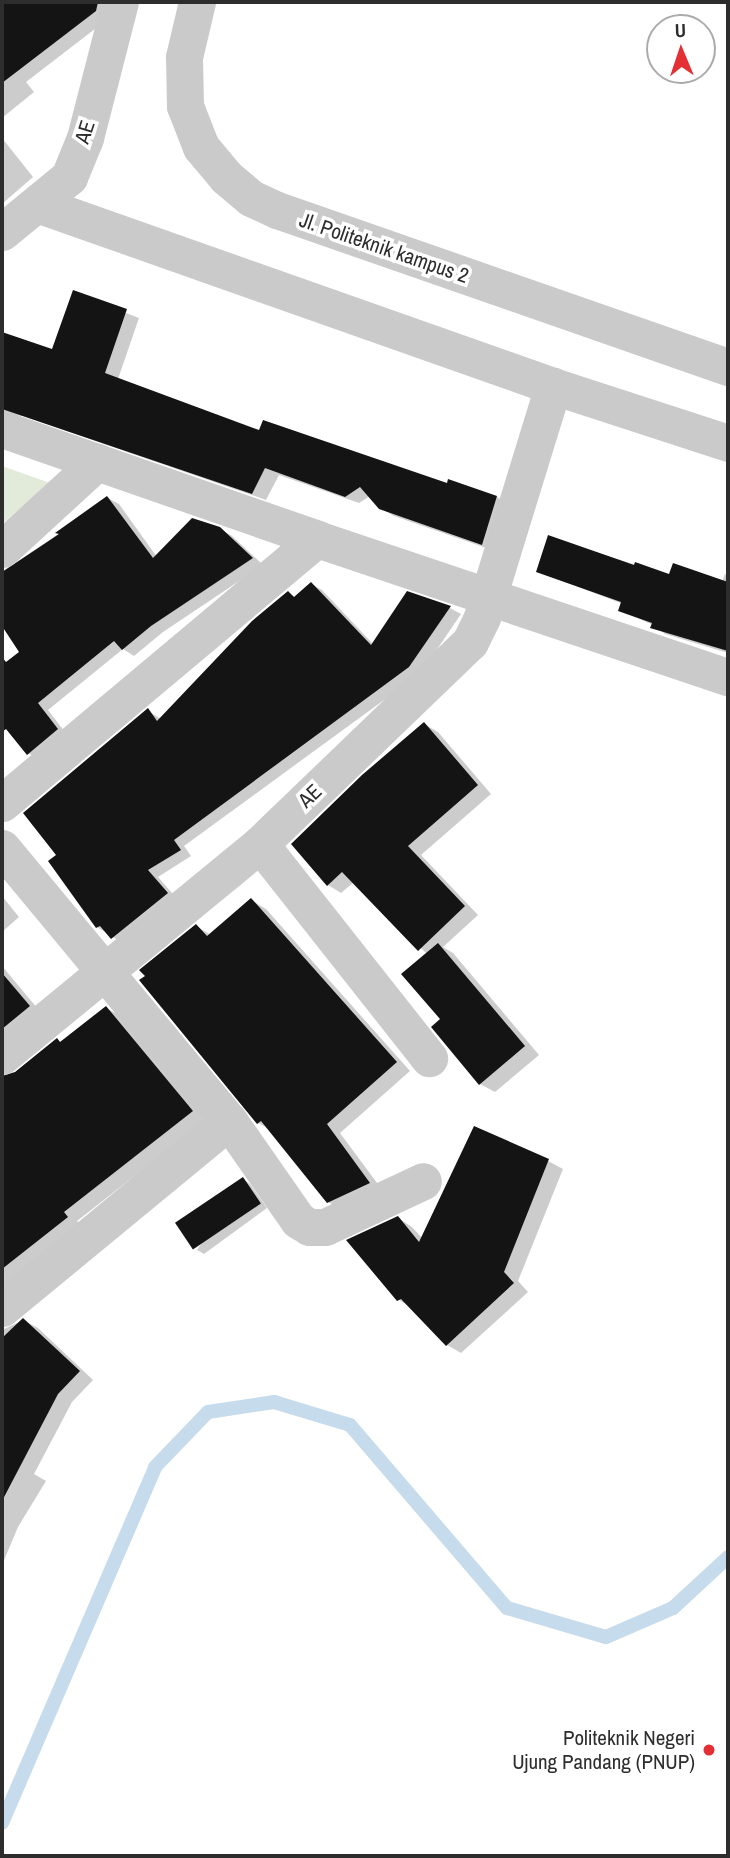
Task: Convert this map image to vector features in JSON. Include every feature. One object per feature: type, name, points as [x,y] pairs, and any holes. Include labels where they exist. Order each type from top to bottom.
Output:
[{"type":"street","name":"AE","points":[[2,232],[69,177],[85,138],[120,2]]},
{"type":"street","name":"Jl. Politeknik kampus 2","points":[[197,2],[184,57],[185,106],[201,147],[226,177],[251,198],[277,210],[728,367]]},
{"type":"street","points":[[37,204],[553,386],[728,443]]},
{"type":"street","name":"AE","points":[[2,1056],[260,844],[470,642],[482,617],[553,386]]},
{"type":"street","points":[[2,429],[317,539],[728,677]]},
{"type":"street","points":[[2,549],[97,462]]},
{"type":"street","points":[[2,803],[317,539]]},
{"type":"street","points":[[260,844],[429,1058]]},
{"type":"street","points":[[2,848],[103,973],[229,1121],[298,1220],[309,1227],[325,1227],[423,1181]]},
{"type":"street","points":[[2,1308],[229,1121]]},
{"type":"green space","points":[[2,466],[50,483],[2,524]]},
{"type":"building","points":[[2,2],[98,2],[96,11],[2,83]]},
{"type":"building","points":[[73,290],[127,309],[105,373],[259,430],[263,420],[447,483],[448,479],[497,496],[482,545],[379,509],[360,487],[345,497],[265,468],[252,494],[2,409],[2,332],[52,349]]},
{"type":"building","points":[[107,496],[153,558],[192,518],[220,527],[253,558],[151,626],[122,650],[114,641],[38,703],[58,729],[27,755],[6,729],[2,732],[2,657],[6,662],[19,652],[2,626],[2,572],[59,534],[55,533]]},
{"type":"building","points":[[548,535],[634,565],[635,562],[669,574],[673,563],[728,582],[728,651],[650,628],[652,623],[618,611],[621,602],[536,572]]},
{"type":"building","points":[[311,582],[371,645],[407,591],[451,606],[409,667],[174,840],[181,850],[148,870],[168,893],[111,939],[100,926],[96,928],[48,861],[56,855],[23,813],[148,708],[157,721],[252,621],[288,591],[294,597]]},
{"type":"building","points":[[424,722],[478,785],[408,846],[465,906],[418,951],[342,872],[327,886],[291,844],[362,775]]},
{"type":"building","points":[[251,898],[397,1062],[327,1124],[370,1183],[327,1203],[261,1121],[257,1124],[139,980],[145,976],[139,970],[196,924],[207,936]]},
{"type":"building","points":[[438,943],[525,1046],[479,1085],[431,1027],[440,1019],[401,974]]},
{"type":"building","points":[[2,973],[30,1006],[2,1029]]},
{"type":"building","points":[[106,1006],[193,1111],[64,1212],[68,1217],[2,1269],[2,1076],[15,1072],[57,1038],[60,1042]]},
{"type":"building","points":[[474,1126],[549,1159],[504,1272],[514,1283],[446,1346],[401,1299],[397,1301],[346,1240],[398,1216],[419,1242]]},
{"type":"building","points":[[243,1177],[261,1204],[193,1249],[175,1223]]},
{"type":"building","points":[[23,1318],[80,1371],[58,1394],[2,1501],[2,1338]]},
{"type":"waterway","points":[[2,1823],[155,1467],[208,1412],[274,1402],[350,1425],[507,1608],[606,1637],[673,1608],[728,1557]]},
{"type":"place","name":"Politeknik Negeri Ujung Pandang (PNUP)","points":[[709,1750]]}]
